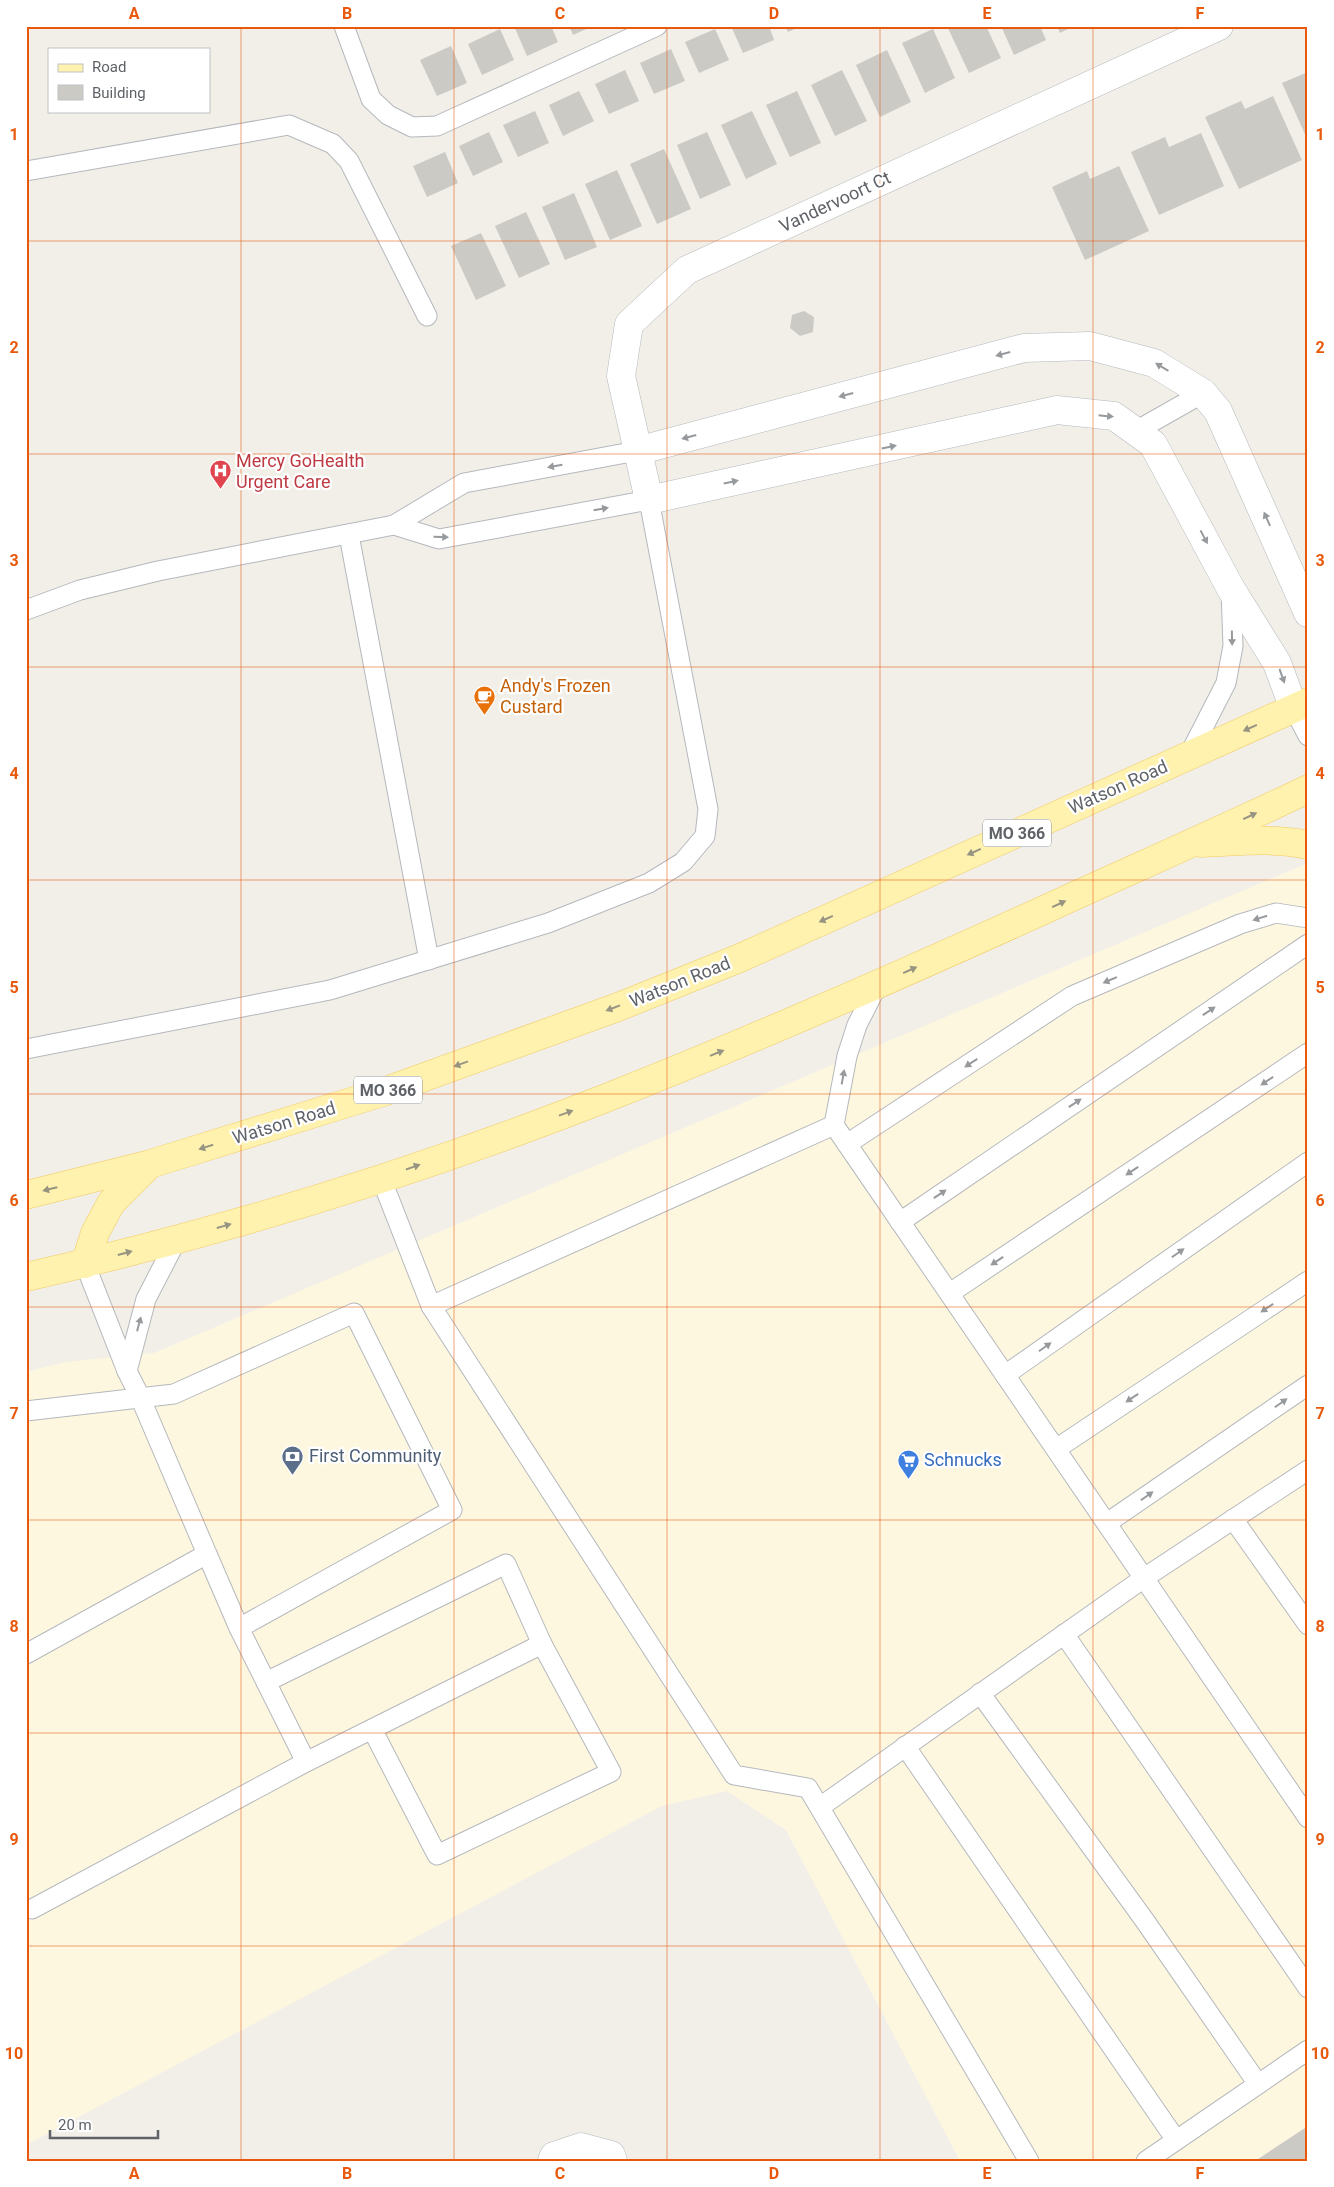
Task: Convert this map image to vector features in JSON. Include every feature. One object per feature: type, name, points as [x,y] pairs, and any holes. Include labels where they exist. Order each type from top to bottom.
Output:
[{"type":"main road","name":"Watson Road","points":[[26,1195],[150,1164],[383,1092],[618,1007],[740,958],[1301,705]]},
{"type":"main road","points":[[26,1277],[85,1264],[177,1239],[381,1178],[605,1099],[878,984],[1308,789]]},
{"type":"main road","points":[[1189,844],[1295,842],[1308,845]]},
{"type":"main road","points":[[85,1264],[95,1233],[110,1204],[150,1164]]},
{"type":"street","name":"Vandervoort Ct","points":[[649,500],[621,376],[629,324],[687,270],[1219,26]]},
{"type":"street","points":[[637,451],[1024,348],[1090,346],[1154,363],[1203,393],[1218,411],[1298,567],[1308,613]]},
{"type":"street","points":[[649,500],[1057,410],[1114,416],[1154,444],[1231,589],[1278,663],[1301,705]]},
{"type":"street","points":[[552,2161],[554,2156],[581,2147],[611,2155],[613,2161]]},
{"type":"lane","points":[[344,26],[371,100],[388,115],[412,127],[437,126],[657,26]]},
{"type":"lane","points":[[26,171],[289,125],[334,144],[349,161],[428,316]]},
{"type":"lane","points":[[1136,431],[1203,393]]},
{"type":"lane","points":[[26,610],[80,590],[158,570],[394,525],[464,483],[637,451]]},
{"type":"lane","points":[[26,1049],[330,990],[548,923],[649,882],[683,862],[704,836],[708,809],[649,500],[439,538],[394,525]]},
{"type":"lane","points":[[349,535],[430,960]]},
{"type":"lane","points":[[1189,755],[1226,683],[1233,646],[1231,589]]},
{"type":"lane","points":[[1301,705],[1308,736]]},
{"type":"lane","points":[[847,1144],[1072,996],[1240,924],[1276,913],[1308,918]]},
{"type":"lane","points":[[900,1222],[1308,944]]},
{"type":"lane","points":[[878,984],[857,1025],[847,1056],[834,1125],[1308,1818]]},
{"type":"lane","points":[[950,1293],[1308,1053]]},
{"type":"lane","points":[[431,1306],[834,1125]]},
{"type":"lane","points":[[1006,1375],[1308,1162]]},
{"type":"lane","points":[[381,1178],[431,1306],[734,1775],[808,1788],[1029,2161]]},
{"type":"lane","points":[[127,1372],[146,1299],[177,1239]]},
{"type":"lane","points":[[85,1264],[127,1372],[140,1397],[239,1628],[306,1762]]},
{"type":"lane","points":[[1056,1449],[1308,1281]]},
{"type":"lane","points":[[26,1411],[174,1394],[354,1313],[452,1510],[239,1628]]},
{"type":"lane","points":[[1107,1524],[1308,1385]]},
{"type":"lane","points":[[820,1807],[1144,1578],[1308,1470]]},
{"type":"lane","points":[[1233,1519],[1308,1625]]},
{"type":"lane","points":[[26,1654],[207,1554]]},
{"type":"lane","points":[[266,1682],[506,1564],[542,1644],[611,1772],[437,1855],[372,1729]]},
{"type":"lane","points":[[1064,1634],[1308,1988]]},
{"type":"lane","points":[[28,1906],[306,1762],[542,1644]]},
{"type":"lane","points":[[980,1694],[1145,1921],[1258,2084]]},
{"type":"lane","points":[[905,1746],[1176,2140]]},
{"type":"lane","points":[[1146,2161],[1308,2050]]},
{"type":"shaded area","points":[[1308,863],[1308,2161],[960,2161],[786,1830],[727,1791],[662,1806],[26,2145],[26,1372],[66,1362],[154,1353]]},
{"type":"building","points":[[514,26],[551,26],[558,42],[527,56]]},
{"type":"building","points":[[569,26],[593,26],[573,35]]},
{"type":"building","points":[[731,26],[769,26],[774,40],[743,53]]},
{"type":"building","points":[[785,26],[801,26],[788,32]]},
{"type":"building","points":[[947,26],[986,26],[1001,58],[969,73]]},
{"type":"building","points":[[1001,26],[1040,26],[1046,40],[1014,55]]},
{"type":"building","points":[[1057,26],[1074,26],[1060,33]]},
{"type":"building","points":[[500,29],[514,60],[482,75],[468,44]]},
{"type":"building","points":[[715,29],[729,60],[699,73],[685,42]]},
{"type":"building","points":[[933,29],[955,78],[925,93],[902,43]]},
{"type":"building","points":[[451,46],[467,83],[437,96],[420,60]]},
{"type":"building","points":[[671,49],[685,81],[654,94],[640,63]]},
{"type":"building","points":[[887,50],[911,102],[880,117],[856,65]]},
{"type":"building","points":[[625,70],[639,101],[609,114],[595,84]]},
{"type":"building","points":[[842,70],[867,121],[835,136],[811,85]]},
{"type":"building","points":[[1308,72],[1308,141],[1282,83]]},
{"type":"building","points":[[579,91],[594,121],[563,136],[549,105]]},
{"type":"building","points":[[797,91],[821,143],[790,157],[766,105]]},
{"type":"building","points":[[1273,96],[1302,160],[1239,189],[1205,117],[1241,101],[1245,109]]},
{"type":"building","points":[[535,111],[549,143],[518,157],[503,125]]},
{"type":"building","points":[[752,111],[777,164],[746,179],[721,125]]},
{"type":"building","points":[[489,132],[503,162],[473,176],[459,146]]},
{"type":"building","points":[[707,132],[731,185],[700,199],[677,145]]},
{"type":"building","points":[[1201,133],[1224,186],[1159,215],[1131,152],[1165,137],[1169,147]]},
{"type":"building","points":[[664,149],[691,209],[657,224],[630,164]]},
{"type":"building","points":[[445,152],[458,183],[427,197],[413,166]]},
{"type":"building","points":[[1119,166],[1149,231],[1085,260],[1052,187],[1087,171],[1090,179]]},
{"type":"building","points":[[617,170],[642,226],[610,240],[585,184]]},
{"type":"building","points":[[574,193],[597,247],[565,260],[542,207]]},
{"type":"building","points":[[526,212],[550,264],[519,278],[495,226]]},
{"type":"building","points":[[481,233],[506,286],[476,300],[451,246]]},
{"type":"building","points":[[804,311],[814,317],[813,332],[800,336],[790,328],[792,315]]},
{"type":"building","points":[[1308,2126],[1308,2161],[1255,2161]]},
{"type":"place","name":"Mercy GoHealth Urgent Care","points":[[220,490]]},
{"type":"place","name":"Andy's Frozen Custard","points":[[484,715]]},
{"type":"place","name":"First Community","points":[[293,1475]]},
{"type":"place","name":"Schnucks","points":[[908,1479]]}]
